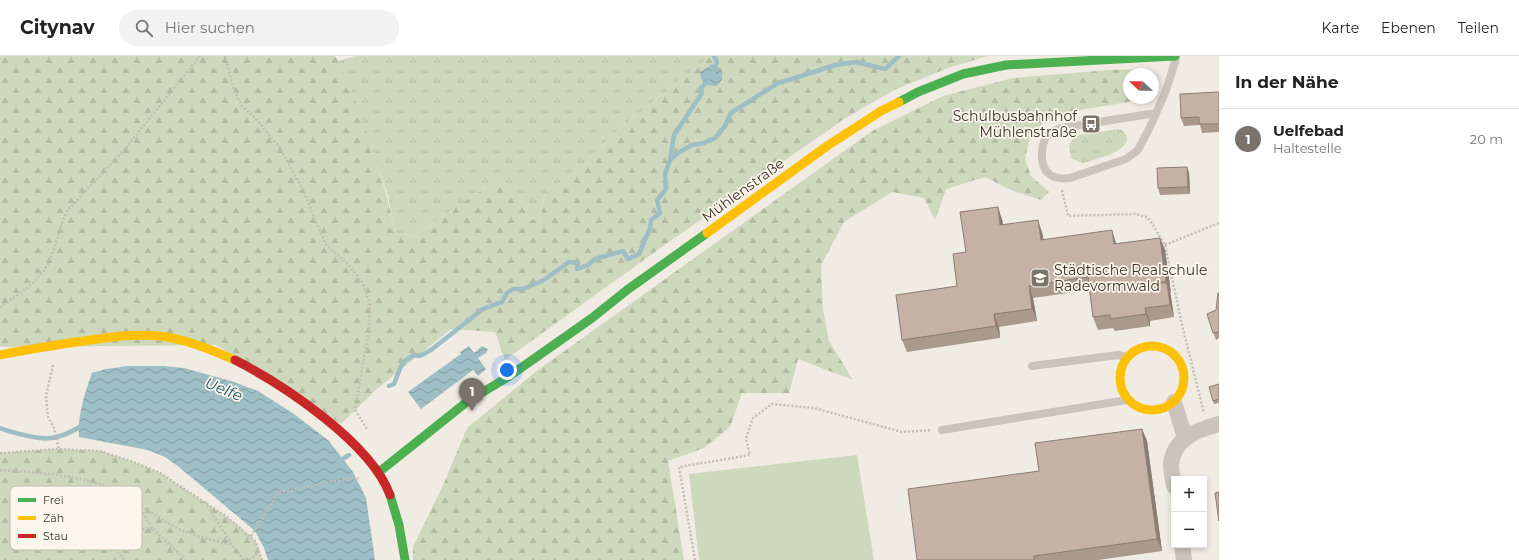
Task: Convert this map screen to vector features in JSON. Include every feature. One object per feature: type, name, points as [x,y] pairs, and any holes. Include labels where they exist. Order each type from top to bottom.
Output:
[{"type":"street","name":"Mühlenstraße","points":[[379,472],[468,401],[508,377],[592,318],[627,290],[827,146],[881,111],[918,92],[963,74],[1006,66],[1176,56]]},
{"type":"street","points":[[0,355],[58,345],[135,335],[170,338],[188,342],[224,355],[265,376],[310,407],[353,442],[379,472],[394,501],[405,560]]},
{"type":"street","points":[[1149,346],[1162,348],[1174,354],[1181,365],[1184,374],[1182,389],[1174,402],[1165,408],[1151,411],[1137,407],[1127,400],[1121,388],[1119,377],[1122,364],[1127,357],[1138,348],[1149,346]]},
{"type":"street","points":[[1174,402],[1185,438]]},
{"type":"street","points":[[1172,476],[1171,466],[1177,445],[1185,438],[1214,426]]},
{"type":"street","points":[[1182,548],[1184,560]]},
{"type":"lane","points":[[1006,66],[1010,56]]},
{"type":"lane","points":[[1156,112],[1060,128],[1049,134],[1042,148],[1042,161],[1047,172],[1060,179],[1070,178],[1126,159],[1138,150],[1150,129],[1171,75],[1176,56]]},
{"type":"lane","points":[[1032,366],[1118,354],[1127,357]]},
{"type":"lane","points":[[942,430],[1127,400]]},
{"type":"path","points":[[0,307],[39,278],[46,268],[52,254],[62,220],[67,210],[125,149],[200,56]]},
{"type":"path","points":[[225,56],[234,90],[242,106],[257,120],[280,148],[302,188],[326,245],[346,262],[363,283],[370,305],[369,329],[355,410],[371,435]]},
{"type":"path","points":[[1060,179],[1068,216],[1135,214],[1147,217],[1165,245],[1182,325],[1214,426]]},
{"type":"path","points":[[1165,245],[1219,223]]},
{"type":"path","points":[[58,345],[46,396],[48,417],[54,428],[59,449]]},
{"type":"path","points":[[695,560],[679,467],[750,455],[746,438],[753,418],[772,404],[814,408],[902,432],[942,430]]},
{"type":"path","points":[[48,417],[50,412]]},
{"type":"path","points":[[0,453],[59,449],[100,451],[134,462],[160,473],[204,500],[227,517],[251,536],[256,542],[262,560]]},
{"type":"path","points":[[0,470],[52,474],[101,486]]},
{"type":"path","points":[[251,536],[278,494],[358,477]]},
{"type":"path","points":[[204,500],[232,545],[244,560]]},
{"type":"path","points":[[142,508],[173,526],[200,537],[232,545]]},
{"type":"path","points":[[142,513],[153,529],[186,560]]},
{"type":"path","points":[[142,529],[153,529]]},
{"type":"path","points":[[116,550],[124,560]]},
{"type":"path","points":[[249,560],[260,551]]},
{"type":"green space","points":[[0,56],[335,56],[339,61],[348,82],[364,124],[378,166],[395,232],[412,237],[477,193],[496,182],[514,185],[522,201],[528,219],[540,221],[545,193],[582,167],[616,131],[711,56],[988,56],[948,68],[894,90],[844,119],[666,244],[505,360],[495,332],[451,329],[378,388],[341,424],[216,345],[0,347]]},
{"type":"green space","points":[[355,56],[711,56],[616,131],[582,167],[545,193],[540,221],[528,219],[522,201],[514,185],[496,182],[477,193],[412,237],[395,232],[388,196],[369,140],[339,61]]},
{"type":"green space","points":[[1123,70],[1123,103],[1067,112],[1043,123],[1030,136],[1025,159],[1031,176],[1049,192],[1041,200],[1013,191],[985,177],[946,189],[935,220],[924,198],[892,192],[844,222],[821,265],[823,310],[829,341],[853,380],[798,359],[789,393],[742,393],[730,427],[704,448],[668,461],[684,560],[413,560],[413,547],[444,483],[467,428],[538,370],[872,131],[943,96],[1013,78]]},
{"type":"green space","points":[[1118,129],[1122,130],[1127,137],[1126,143],[1122,148],[1106,156],[1084,163],[1071,158],[1069,146],[1073,138],[1080,135]]},
{"type":"green space","points":[[57,449],[100,451],[134,462],[160,473],[227,517],[251,536],[256,542],[262,560],[0,560],[0,453]]},
{"type":"green space","points":[[857,455],[874,560],[699,560],[689,474]]},
{"type":"water","points":[[712,64],[721,70],[722,74],[722,80],[716,86],[705,85],[701,78],[700,72]]},
{"type":"water","points":[[469,346],[474,353],[482,346],[488,349],[486,353],[478,358],[486,369],[478,376],[473,370],[421,409],[408,392],[461,354],[460,352]]},
{"type":"water","points":[[128,366],[164,366],[184,368],[231,381],[258,391],[294,414],[328,440],[353,472],[366,498],[375,560],[268,560],[264,548],[255,531],[165,457],[148,450],[79,437],[80,413],[92,373],[106,369]]},
{"type":"building","points":[[1219,92],[1219,124],[1199,124],[1199,117],[1181,118],[1180,94]]},
{"type":"building","points":[[1187,167],[1188,187],[1158,188],[1157,168]]},
{"type":"building","name":"Städtische Realschule Radevormwald","points":[[998,207],[1000,225],[1038,220],[1041,240],[1112,230],[1114,244],[1160,238],[1166,281],[1158,283],[1167,283],[1170,305],[1145,308],[1146,314],[1110,319],[1110,315],[1093,317],[1088,277],[1029,286],[1032,309],[994,314],[996,326],[902,340],[896,295],[957,286],[953,254],[966,252],[960,212]]},
{"type":"building","points":[[1218,293],[1219,332],[1213,333],[1207,314],[1216,310]]},
{"type":"building","points":[[1219,384],[1219,399],[1213,401],[1209,387]]},
{"type":"building","points":[[1142,429],[1157,539],[1034,556],[1034,560],[917,560],[908,489],[1039,471],[1035,443]]},
{"type":"building","points":[[1219,492],[1219,521],[1215,493]]},
{"type":"waterway","points":[[714,56],[717,61],[714,71]]},
{"type":"waterway","points":[[389,386],[394,384],[401,366],[406,360],[414,355],[420,356],[431,350],[483,309],[502,302],[507,293],[513,289],[523,289],[544,280],[569,262],[578,263],[577,269],[588,265],[595,259],[623,251],[628,259],[639,254],[650,228],[651,220],[660,213],[657,200],[666,189],[665,174],[670,160],[678,153],[692,145],[704,143],[715,138],[725,126],[731,113],[778,83],[835,65],[856,62],[885,69],[899,56]]},
{"type":"waterway","points":[[670,160],[674,135],[702,93],[701,88],[708,81]]},
{"type":"waterway","name":"Uelfe","points":[[0,428],[36,438],[54,438],[83,425]]},
{"type":"waterway","points":[[338,462],[349,455]]},
{"type":"traffic: fast","points":[[899,102],[918,92],[963,74],[1006,65],[1175,56]]},
{"type":"traffic: fast","points":[[379,472],[468,401],[508,377],[592,318],[627,290],[707,233]]},
{"type":"traffic: fast","points":[[390,495],[399,525],[405,560]]},
{"type":"traffic: slow","points":[[707,233],[827,146],[881,111],[899,102]]},
{"type":"traffic: slow","points":[[0,355],[103,338],[148,335],[170,337],[189,342],[235,360]]},
{"type":"traffic: slow","points":[[1146,346],[1158,346],[1175,355],[1182,366],[1184,378],[1182,390],[1175,401],[1158,410],[1146,410],[1134,405],[1125,396],[1120,384],[1120,372],[1125,360],[1134,351],[1146,346]]},
{"type":"traffic: jam","points":[[235,360],[277,384],[301,400],[346,436],[365,455],[380,475],[390,495]]},
{"type":"place","name":"Schulbusbahnhof Mühlenstraße","points":[[1091,124]]},
{"type":"place","name":"Städtische Realschule Radevormwald","points":[[1040,278]]},
{"type":"place","name":"Uelfebad","points":[[472,411]]}]
